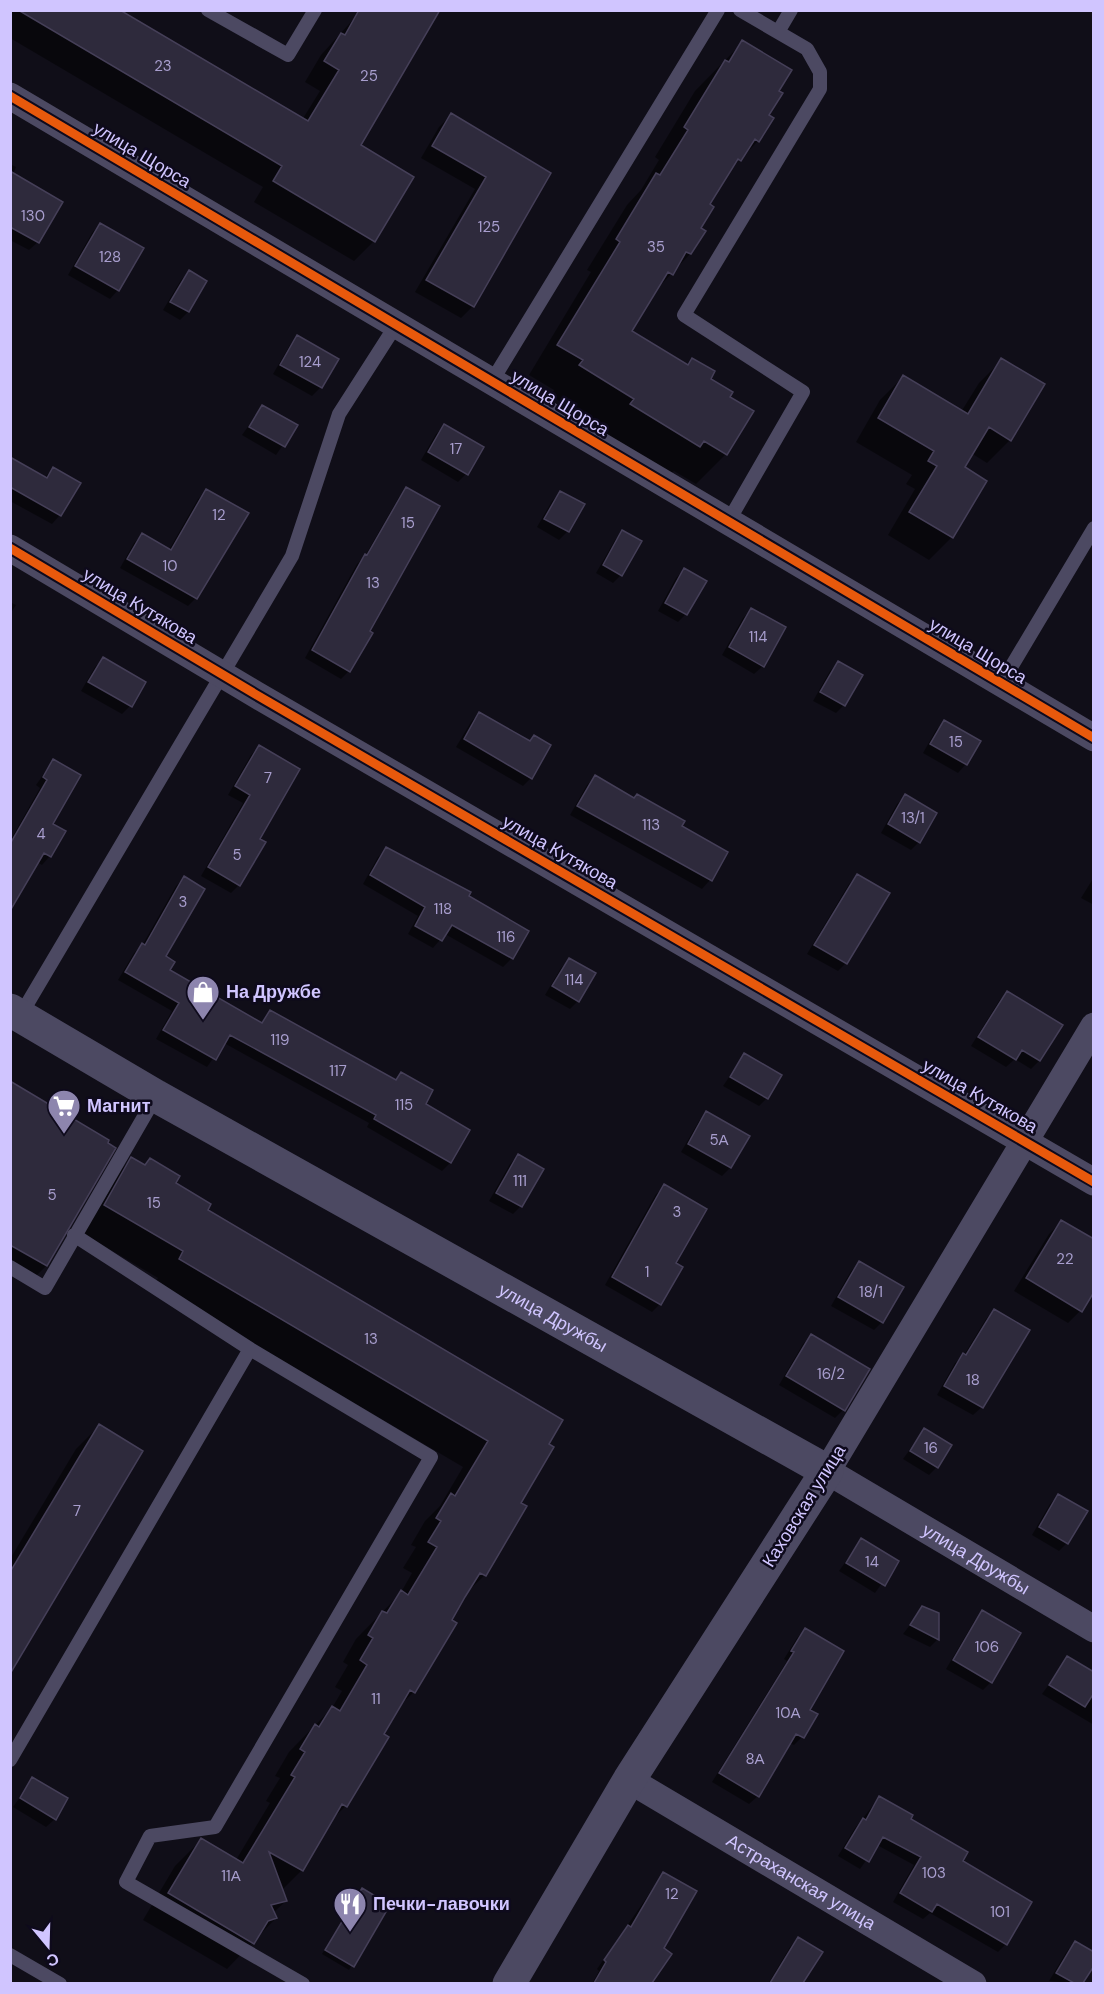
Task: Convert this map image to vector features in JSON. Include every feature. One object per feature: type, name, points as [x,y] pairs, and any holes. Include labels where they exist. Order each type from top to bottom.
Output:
[{"type":"street","name":"улица Щорса","points":[[10,96],[1094,738]]},
{"type":"street","name":"улица Кутякова","points":[[10,548],[1094,1182]]},
{"type":"street","name":"улица Дружбы","points":[[15,1013],[156,1096],[827,1471],[1094,1629]]},
{"type":"street","name":"Каховская улица","points":[[509,1983],[629,1780],[827,1471],[1023,1140],[1094,1026]]},
{"type":"street","name":"Астраханская улица","points":[[629,1780],[973,1983]]},
{"type":"lane","points":[[208,10],[288,55],[315,10]]},
{"type":"lane","points":[[492,381],[718,10]]},
{"type":"lane","points":[[728,522],[803,392],[684,315],[820,89],[820,72],[807,49],[740,10]]},
{"type":"lane","points":[[778,32],[791,10]]},
{"type":"lane","points":[[15,1013],[292,556],[339,414],[396,325]]},
{"type":"lane","points":[[1001,684],[1094,528]]},
{"type":"lane","points":[[10,1267],[45,1288],[156,1096]]},
{"type":"lane","points":[[74,1235],[250,1349],[431,1457],[215,1827],[150,1836],[126,1882],[303,1983]]},
{"type":"lane","points":[[10,1760],[250,1349]]},
{"type":"lane","points":[[10,1956],[60,1983]]},
{"type":"building","points":[[18,10],[120,10],[308,121],[339,70],[324,61],[341,33],[345,35],[359,10],[440,10],[361,145],[414,177],[375,242],[273,181],[282,166]]},
{"type":"building","points":[[742,40],[792,70],[779,91],[783,93],[769,115],[774,118],[759,142],[755,139],[741,161],[738,159],[710,204],[714,207],[701,228],[706,231],[691,254],[686,252],[673,275],[668,272],[632,331],[688,365],[692,358],[715,371],[711,379],[733,392],[730,397],[754,411],[727,455],[704,441],[700,447],[630,404],[634,399],[579,365],[583,360],[557,345],[620,242],[616,239],[656,173],[660,175],[688,130],[684,127],[725,60],[729,62]]},
{"type":"building","points":[[451,113],[551,173],[474,307],[426,280],[486,177],[432,146]]},
{"type":"building","points":[[10,171],[63,202],[39,243],[10,227]]},
{"type":"building","points":[[100,223],[144,248],[119,291],[75,266]]},
{"type":"building","points":[[189,270],[207,281],[189,312],[170,302]]},
{"type":"building","points":[[297,335],[339,359],[322,388],[280,365]]},
{"type":"building","points":[[1001,358],[1045,384],[1011,441],[989,427],[965,467],[987,481],[953,538],[909,512],[937,466],[928,461],[934,451],[878,418],[903,375],[968,414]]},
{"type":"building","points":[[262,405],[298,425],[285,447],[249,427]]},
{"type":"building","points":[[444,424],[484,447],[468,475],[428,452]]},
{"type":"building","points":[[10,457],[47,478],[53,467],[81,483],[61,516],[10,487]]},
{"type":"building","points":[[406,487],[440,506],[370,631],[373,633],[350,672],[312,650],[365,554],[367,555]]},
{"type":"building","points":[[206,489],[249,513],[197,599],[127,559],[142,533],[171,550]]},
{"type":"building","points":[[560,491],[585,504],[569,532],[544,519]]},
{"type":"building","points":[[622,530],[642,541],[622,576],[603,565]]},
{"type":"building","points":[[684,568],[707,581],[687,615],[665,603]]},
{"type":"building","points":[[751,608],[786,627],[764,667],[729,647]]},
{"type":"building","points":[[103,657],[146,682],[132,707],[88,682]]},
{"type":"building","points":[[838,661],[863,675],[845,706],[820,692]]},
{"type":"building","points":[[479,712],[530,741],[534,735],[551,745],[532,779],[464,739]]},
{"type":"building","points":[[944,720],[981,741],[967,765],[930,744]]},
{"type":"building","points":[[259,745],[300,769],[260,839],[266,842],[240,886],[208,867],[250,795],[235,786]]},
{"type":"building","points":[[53,759],[81,775],[53,824],[66,831],[51,857],[44,853],[10,911],[10,844],[47,780],[43,777]]},
{"type":"building","points":[[595,775],[634,798],[637,794],[685,821],[682,826],[728,852],[712,881],[577,806]]},
{"type":"building","points":[[905,794],[937,813],[920,843],[888,824]]},
{"type":"building","points":[[386,847],[471,892],[469,896],[529,931],[513,959],[452,925],[442,941],[415,926],[425,907],[370,875]]},
{"type":"building","points":[[857,874],[890,893],[847,964],[814,945]]},
{"type":"building","points":[[184,876],[205,889],[166,956],[175,962],[170,970],[262,1023],[270,1010],[396,1080],[401,1072],[433,1090],[426,1104],[470,1130],[451,1163],[374,1119],[376,1115],[230,1035],[216,1060],[163,1030],[179,1003],[125,972],[142,943],[145,945]]},
{"type":"building","points":[[569,958],[596,973],[579,1002],[552,986]]},
{"type":"building","points":[[1007,991],[1063,1025],[1040,1061],[1022,1050],[1016,1060],[978,1037]]},
{"type":"building","points":[[744,1053],[782,1075],[768,1099],[730,1077]]},
{"type":"building","points":[[10,1081],[109,1140],[108,1143],[116,1148],[47,1266],[10,1245]]},
{"type":"building","points":[[706,1111],[750,1136],[731,1168],[688,1144]]},
{"type":"building","points":[[518,1154],[544,1169],[522,1207],[496,1193]]},
{"type":"building","points":[[131,1157],[145,1165],[150,1158],[180,1176],[176,1183],[211,1204],[208,1210],[563,1420],[549,1444],[554,1447],[521,1503],[527,1506],[486,1576],[480,1573],[465,1597],[452,1620],[457,1623],[415,1693],[410,1690],[384,1734],[389,1737],[347,1807],[342,1804],[303,1871],[269,1852],[287,1901],[271,1905],[277,1918],[268,1921],[254,1944],[168,1893],[201,1838],[243,1863],[295,1777],[291,1775],[305,1752],[300,1749],[315,1724],[319,1727],[332,1706],[340,1711],[367,1665],[360,1660],[373,1638],[368,1635],[382,1611],[387,1613],[401,1590],[408,1595],[437,1547],[428,1542],[441,1521],[436,1518],[451,1493],[455,1496],[488,1441],[179,1259],[183,1251],[104,1205]]},
{"type":"building","points":[[664,1184],[707,1209],[676,1263],[683,1267],[661,1305],[612,1277]]},
{"type":"building","points":[[1061,1220],[1094,1239],[1094,1292],[1082,1312],[1026,1278]]},
{"type":"building","points":[[859,1261],[904,1287],[883,1323],[838,1297]]},
{"type":"building","points":[[994,1309],[1030,1330],[983,1408],[944,1386],[963,1353],[966,1355]]},
{"type":"building","points":[[811,1334],[870,1369],[845,1411],[786,1376]]},
{"type":"building","points":[[99,1424],[143,1451],[10,1674],[10,1572]]},
{"type":"building","points":[[924,1428],[952,1445],[938,1468],[910,1451]]},
{"type":"building","points":[[1058,1494],[1088,1511],[1068,1544],[1039,1527]]},
{"type":"building","points":[[861,1538],[899,1561],[885,1586],[846,1563]]},
{"type":"building","points":[[922,1606],[939,1613],[939,1640],[910,1625]]},
{"type":"building","points":[[982,1610],[1021,1633],[992,1683],[953,1660]]},
{"type":"building","points":[[805,1628],[844,1651],[810,1710],[818,1714],[804,1738],[796,1734],[759,1797],[719,1773],[794,1652],[791,1651]]},
{"type":"building","points":[[1067,1656],[1094,1672],[1094,1693],[1085,1707],[1049,1685]]},
{"type":"building","points":[[32,1777],[68,1798],[56,1820],[20,1798]]},
{"type":"building","points":[[879,1796],[913,1815],[911,1819],[968,1852],[963,1861],[1032,1902],[1007,1945],[937,1904],[932,1912],[900,1893],[921,1857],[883,1837],[869,1862],[845,1848],[863,1818],[866,1820]]},
{"type":"building","points":[[663,1872],[697,1891],[664,1948],[672,1954],[652,1983],[594,1983],[606,1962],[604,1960],[628,1925],[631,1927]]},
{"type":"building","points":[[362,1888],[390,1905],[354,1967],[325,1950]]},
{"type":"building","points":[[798,1937],[823,1952],[803,1983],[770,1983]]},
{"type":"building","points":[[1075,1941],[1094,1952],[1094,1966],[1083,1983],[1074,1983],[1056,1973]]},
{"type":"cycle path","points":[[10,96],[1094,738]]},
{"type":"cycle path","points":[[10,548],[255,694],[1094,1182]]},
{"type":"place","name":"На Дружбе","points":[[203,1021]]},
{"type":"place","name":"Магнит","points":[[64,1135]]},
{"type":"place","name":"Печки-лавочки","points":[[350,1933]]}]
